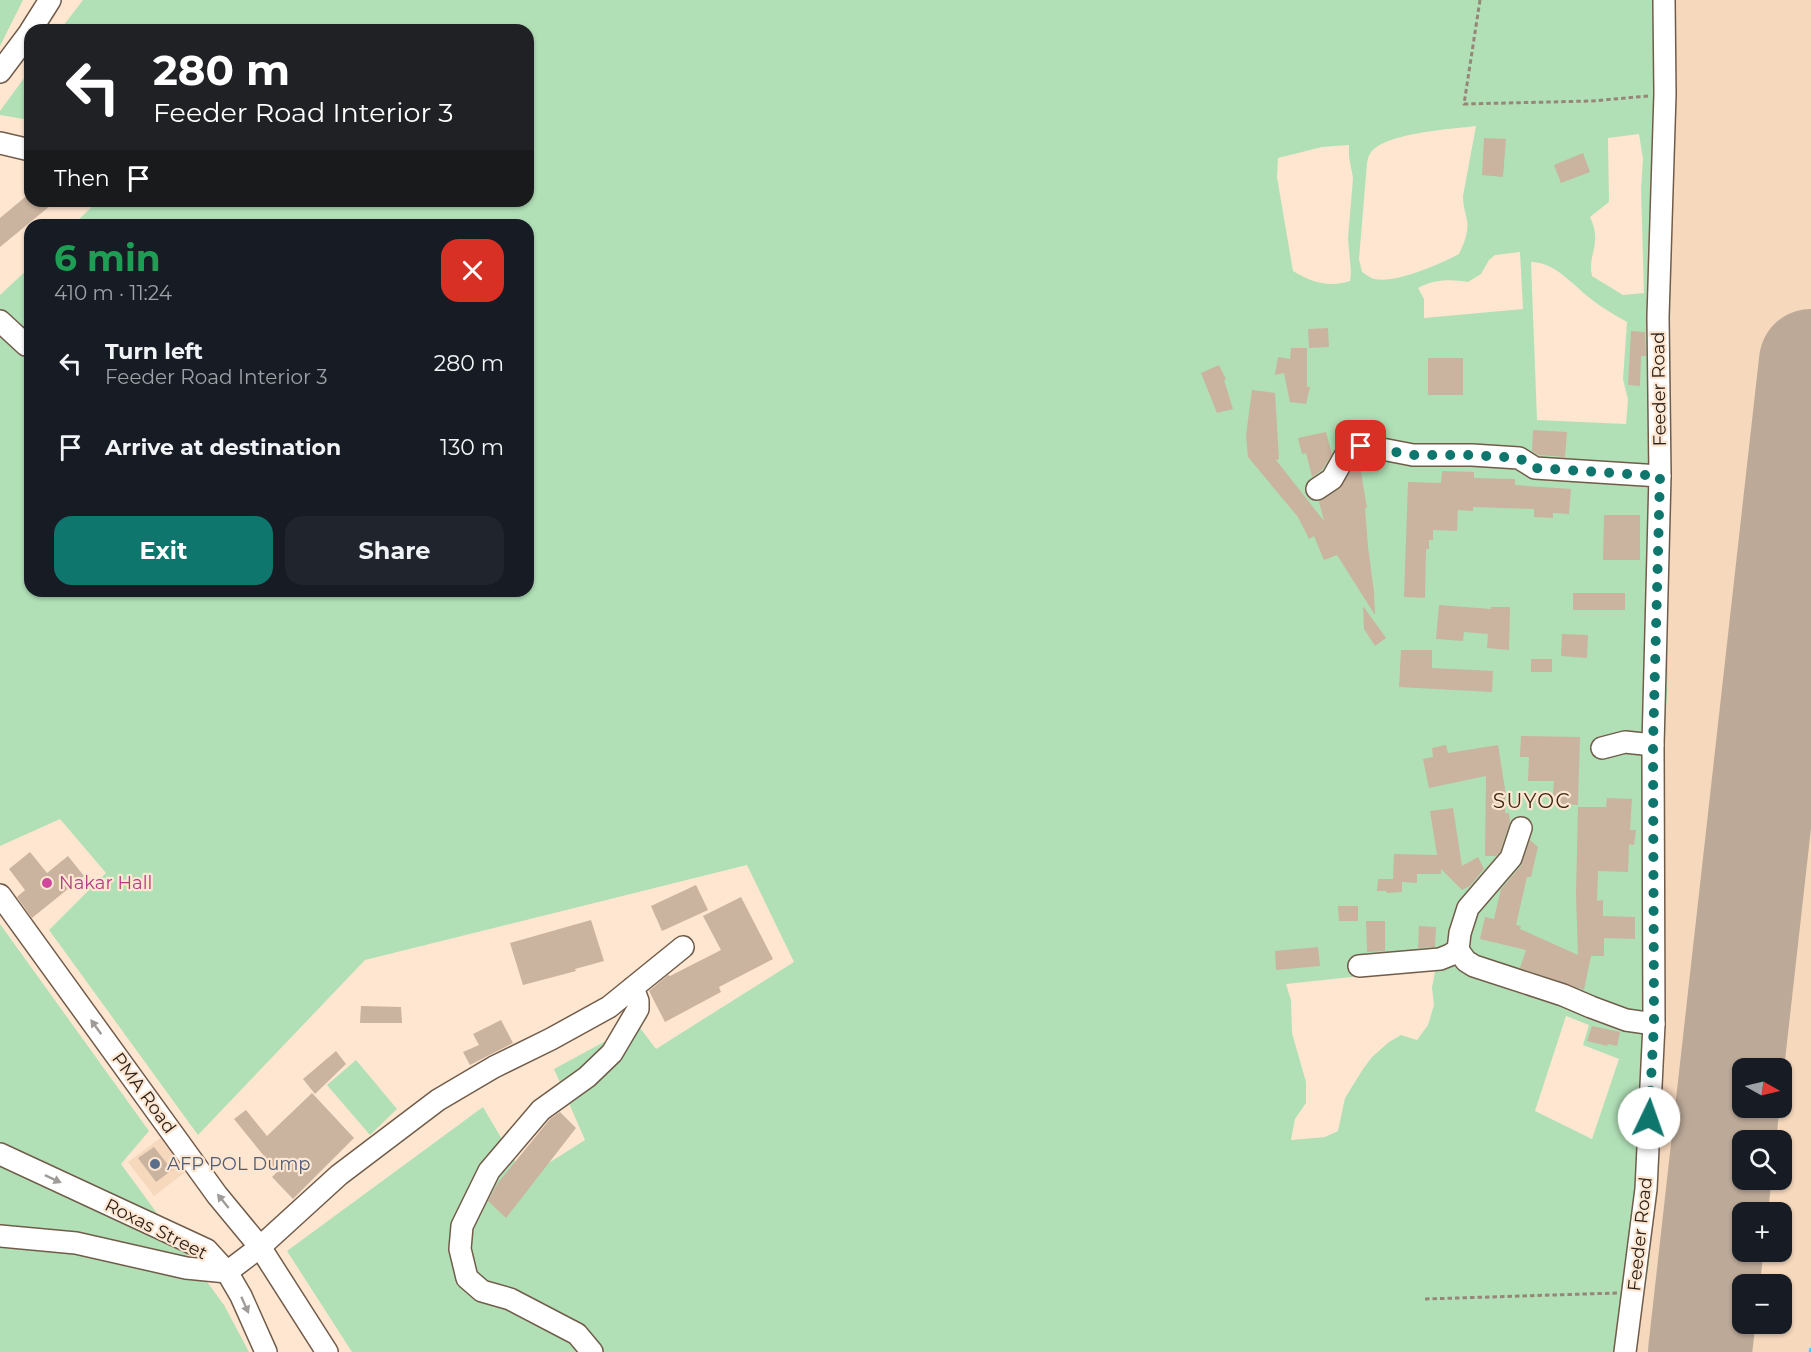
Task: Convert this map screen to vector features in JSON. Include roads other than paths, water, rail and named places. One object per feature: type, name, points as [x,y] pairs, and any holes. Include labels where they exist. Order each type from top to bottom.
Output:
[{"type":"street","points":[[35,24],[50,0]]},
{"type":"street","name":"Feeder Road","points":[[1625,1352],[1646,1189],[1654,1024],[1653,745],[1660,476],[1658,317],[1665,94],[1664,0]]},
{"type":"street","points":[[0,72],[24,40]]},
{"type":"street","points":[[0,143],[24,149]]},
{"type":"street","points":[[0,321],[24,343]]},
{"type":"street","points":[[1317,489],[1332,479],[1345,456],[1353,448],[1361,446],[1413,455],[1519,458],[1535,468],[1660,476]]},
{"type":"street","points":[[1602,748],[1624,742],[1653,745]]},
{"type":"street","points":[[1521,828],[1510,858],[1468,908],[1460,933],[1458,950],[1466,961],[1474,966],[1563,995],[1626,1020],[1654,1024]]},
{"type":"street","name":"PMA Road","points":[[0,895],[217,1194],[260,1246],[327,1352]]},
{"type":"street","points":[[0,1236],[76,1243],[186,1268],[227,1272],[260,1246],[339,1175],[438,1100],[494,1067],[609,1007],[683,947]]},
{"type":"street","points":[[1359,966],[1440,959],[1458,950]]},
{"type":"street","points":[[592,1352],[577,1334],[510,1299],[482,1291],[467,1278],[460,1249],[462,1226],[489,1171],[542,1110],[587,1077],[612,1053],[638,1009],[638,1001],[633,988]]},
{"type":"street","name":"Roxas Street","points":[[0,1154],[207,1250],[227,1272],[241,1296],[266,1352]]},
{"type":"place","name":"Nakar Hall","points":[[47,883]]},
{"type":"place","name":"AFP POL Dump","points":[[155,1164]]},
{"type":"district","name":"SUYOC","points":[[1532,801]]}]
